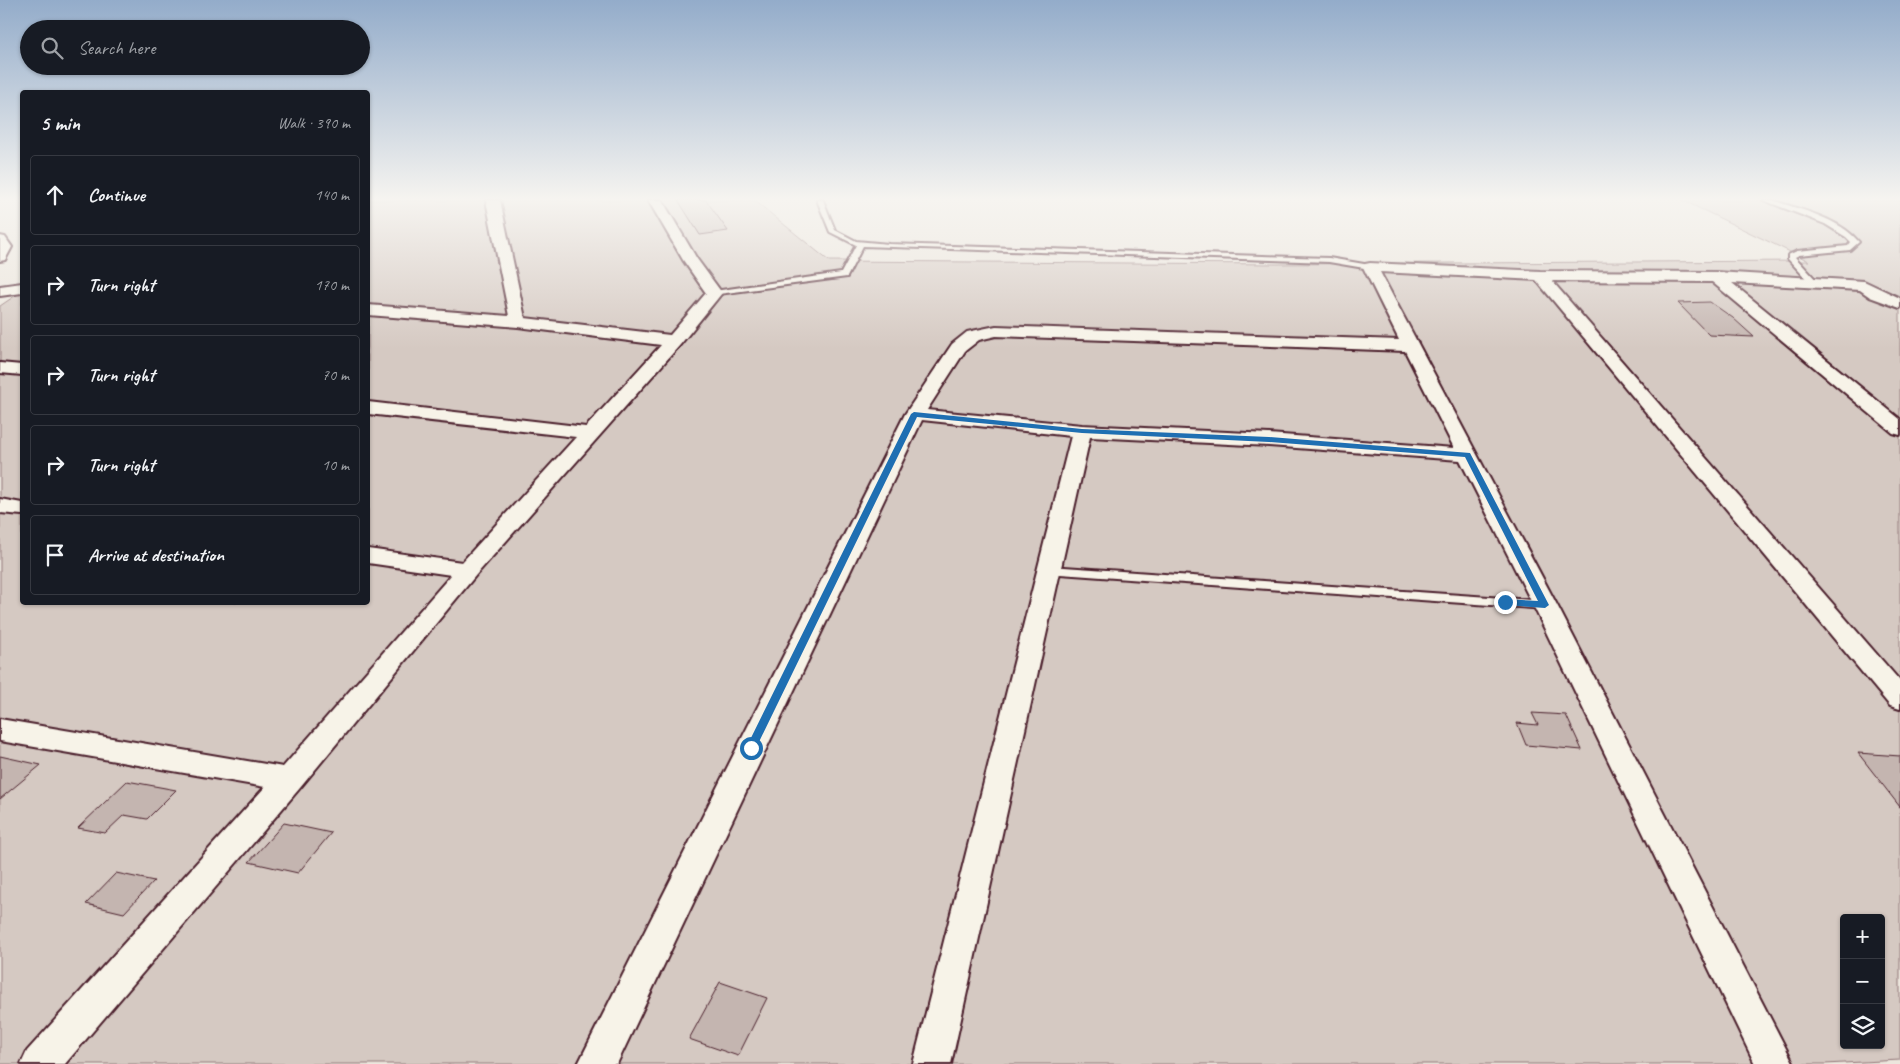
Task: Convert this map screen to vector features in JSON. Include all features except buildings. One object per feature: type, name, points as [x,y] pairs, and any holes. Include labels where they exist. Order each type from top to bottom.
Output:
[{"type":"street","points":[[503,250],[518,322]]},
{"type":"street","points":[[40,1064],[290,780],[468,570],[674,341],[714,293],[684,250]]},
{"type":"street","points":[[1775,1064],[1545,605],[1468,455],[1409,346],[1370,267],[1540,276],[1716,277],[1900,287]]},
{"type":"street","points":[[1540,276],[1900,699]]},
{"type":"street","points":[[1716,277],[1900,429]]},
{"type":"street","points":[[1864,286],[1876,294],[1900,303]]},
{"type":"street","points":[[0,291],[20,288]]},
{"type":"street","points":[[370,310],[518,322],[674,341]]},
{"type":"street","points":[[596,1064],[914,414],[958,348],[973,336],[996,331],[1409,346]]},
{"type":"street","points":[[0,368],[20,370]]},
{"type":"street","points":[[370,408],[591,433]]},
{"type":"street","points":[[914,414],[1082,431],[1269,440],[1468,455]]},
{"type":"street","points":[[932,1064],[1082,431]]},
{"type":"street","points":[[0,506],[20,509]]},
{"type":"street","points":[[370,556],[468,570]]},
{"type":"street","points":[[0,730],[290,780]]},
{"type":"lane","points":[[714,293],[844,275],[857,250]]},
{"type":"lane","points":[[1005,250],[1329,260],[1370,267]]},
{"type":"lane","points":[[1815,283],[1791,257],[1797,253],[1832,250]]},
{"type":"lane","points":[[1050,570],[1545,605]]},
{"type":"shaded area","points":[[370,250],[815,250],[829,261],[1278,264],[1809,261],[1785,250],[1900,250],[1900,1060],[1825,1064],[0,1064],[0,306],[20,292],[20,605],[370,605]]},
{"type":"route","points":[[751,748],[914,414],[1082,431],[1269,440],[1468,455],[1545,605],[1505,602]]}]
